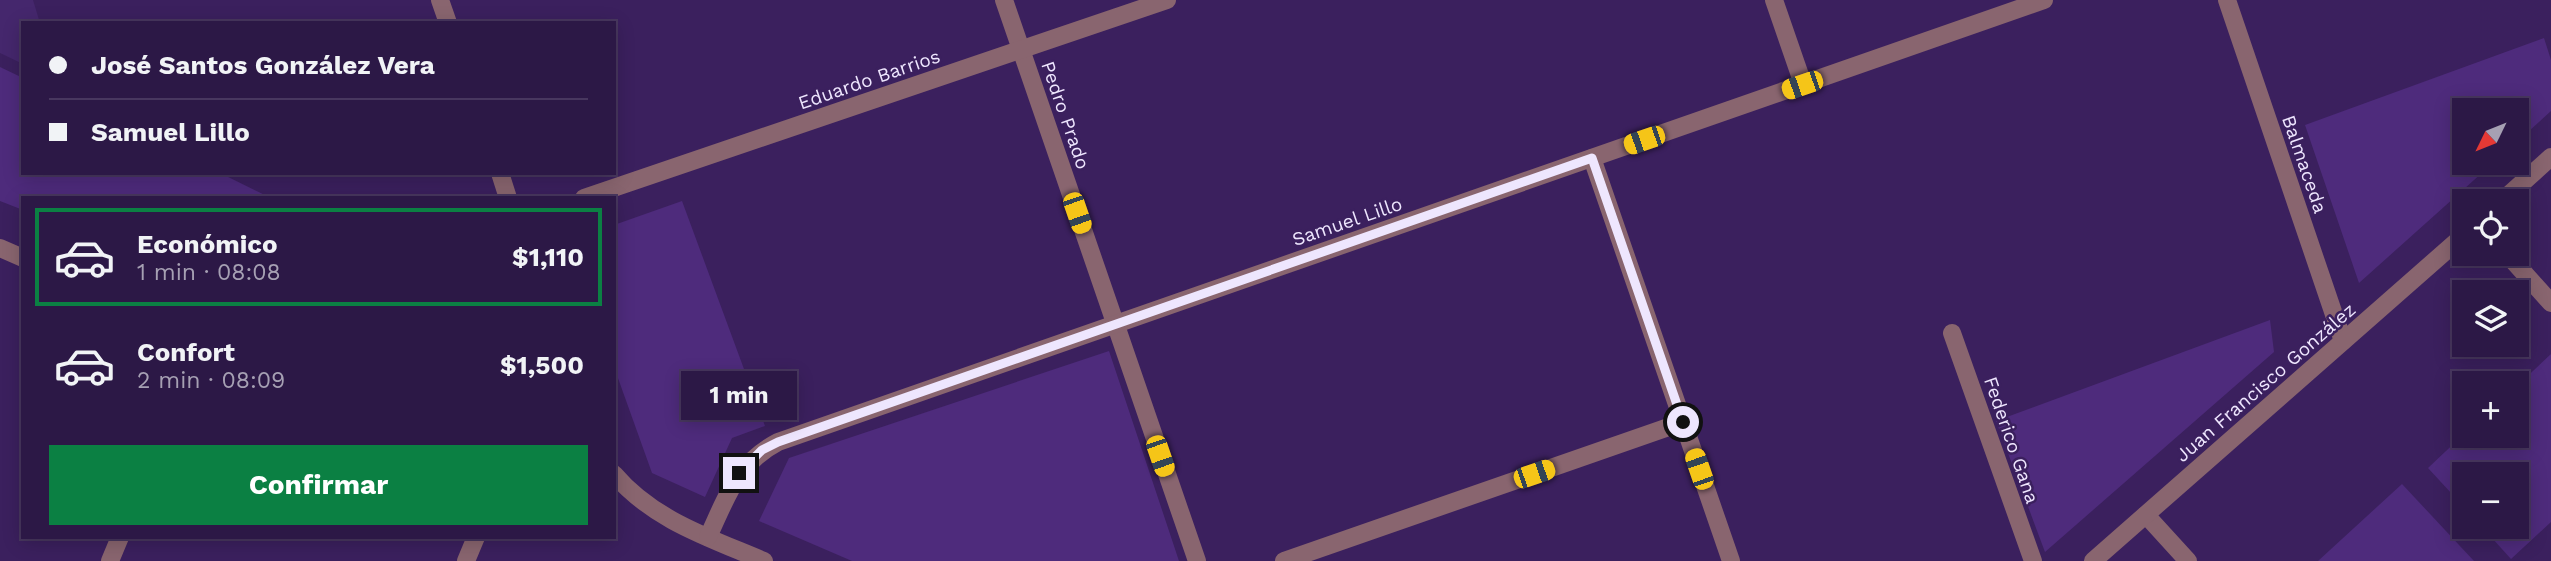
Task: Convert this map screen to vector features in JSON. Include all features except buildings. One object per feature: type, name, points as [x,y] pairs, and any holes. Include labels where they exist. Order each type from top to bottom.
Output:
[{"type":"street","points":[[440,0],[447,21]]},
{"type":"street","name":"Pedro Prado","points":[[1004,0],[1197,561]]},
{"type":"street","name":"Eduardo Barrios","points":[[590,196],[1167,0]]},
{"type":"street","points":[[1774,0],[1802,85]]},
{"type":"street","name":"Samuel Lillo","points":[[708,537],[739,473],[762,450],[778,442],[2044,0]]},
{"type":"street","name":"Balmaceda","points":[[2227,0],[2343,341]]},
{"type":"street","points":[[2515,189],[2551,157]]},
{"type":"street","points":[[1592,158],[1731,561]]},
{"type":"street","points":[[501,175],[507,196]]},
{"type":"street","name":"Juan Francisco González","points":[[2093,561],[2452,246]]},
{"type":"street","points":[[0,248],[21,257]]},
{"type":"street","points":[[2518,266],[2551,303]]},
{"type":"street","name":"Federico Gana","points":[[1952,333],[2033,561]]},
{"type":"street","points":[[1284,561],[1683,422]]},
{"type":"street","points":[[616,477],[640,501],[668,520],[764,561]]},
{"type":"street","points":[[2146,515],[2188,561]]},
{"type":"street","points":[[110,561],[119,539]]},
{"type":"street","points":[[466,561],[475,539]]},
{"type":"shaded area","points":[[0,0],[33,0],[39,21],[21,21],[21,63],[0,53]]},
{"type":"shaded area","points":[[2544,38],[2551,60],[2551,111],[2529,131],[2529,98],[2452,98],[2452,175],[2480,175],[2464,189],[2452,189],[2452,200],[2359,283],[2305,125]]},
{"type":"shaded area","points":[[0,67],[21,77],[21,175],[224,175],[267,196],[21,196],[21,209],[0,201]]},
{"type":"shaded area","points":[[682,201],[765,426],[732,438],[705,497],[652,473],[616,373],[616,224]]},
{"type":"shaded area","points":[[2270,320],[2274,352],[2045,552],[1996,421]]},
{"type":"shaded area","points":[[1109,351],[1179,561],[852,561],[759,521],[789,458]]},
{"type":"shaded area","points":[[2551,354],[2551,522],[2511,559],[2493,539],[2529,539],[2529,462],[2452,462],[2452,494],[2428,468],[2452,445],[2452,448],[2529,448],[2529,375]]},
{"type":"shaded area","points":[[2402,484],[2474,561],[2318,561]]},
{"type":"route","points":[[739,473],[762,450],[778,442],[1592,158],[1683,422]]}]
